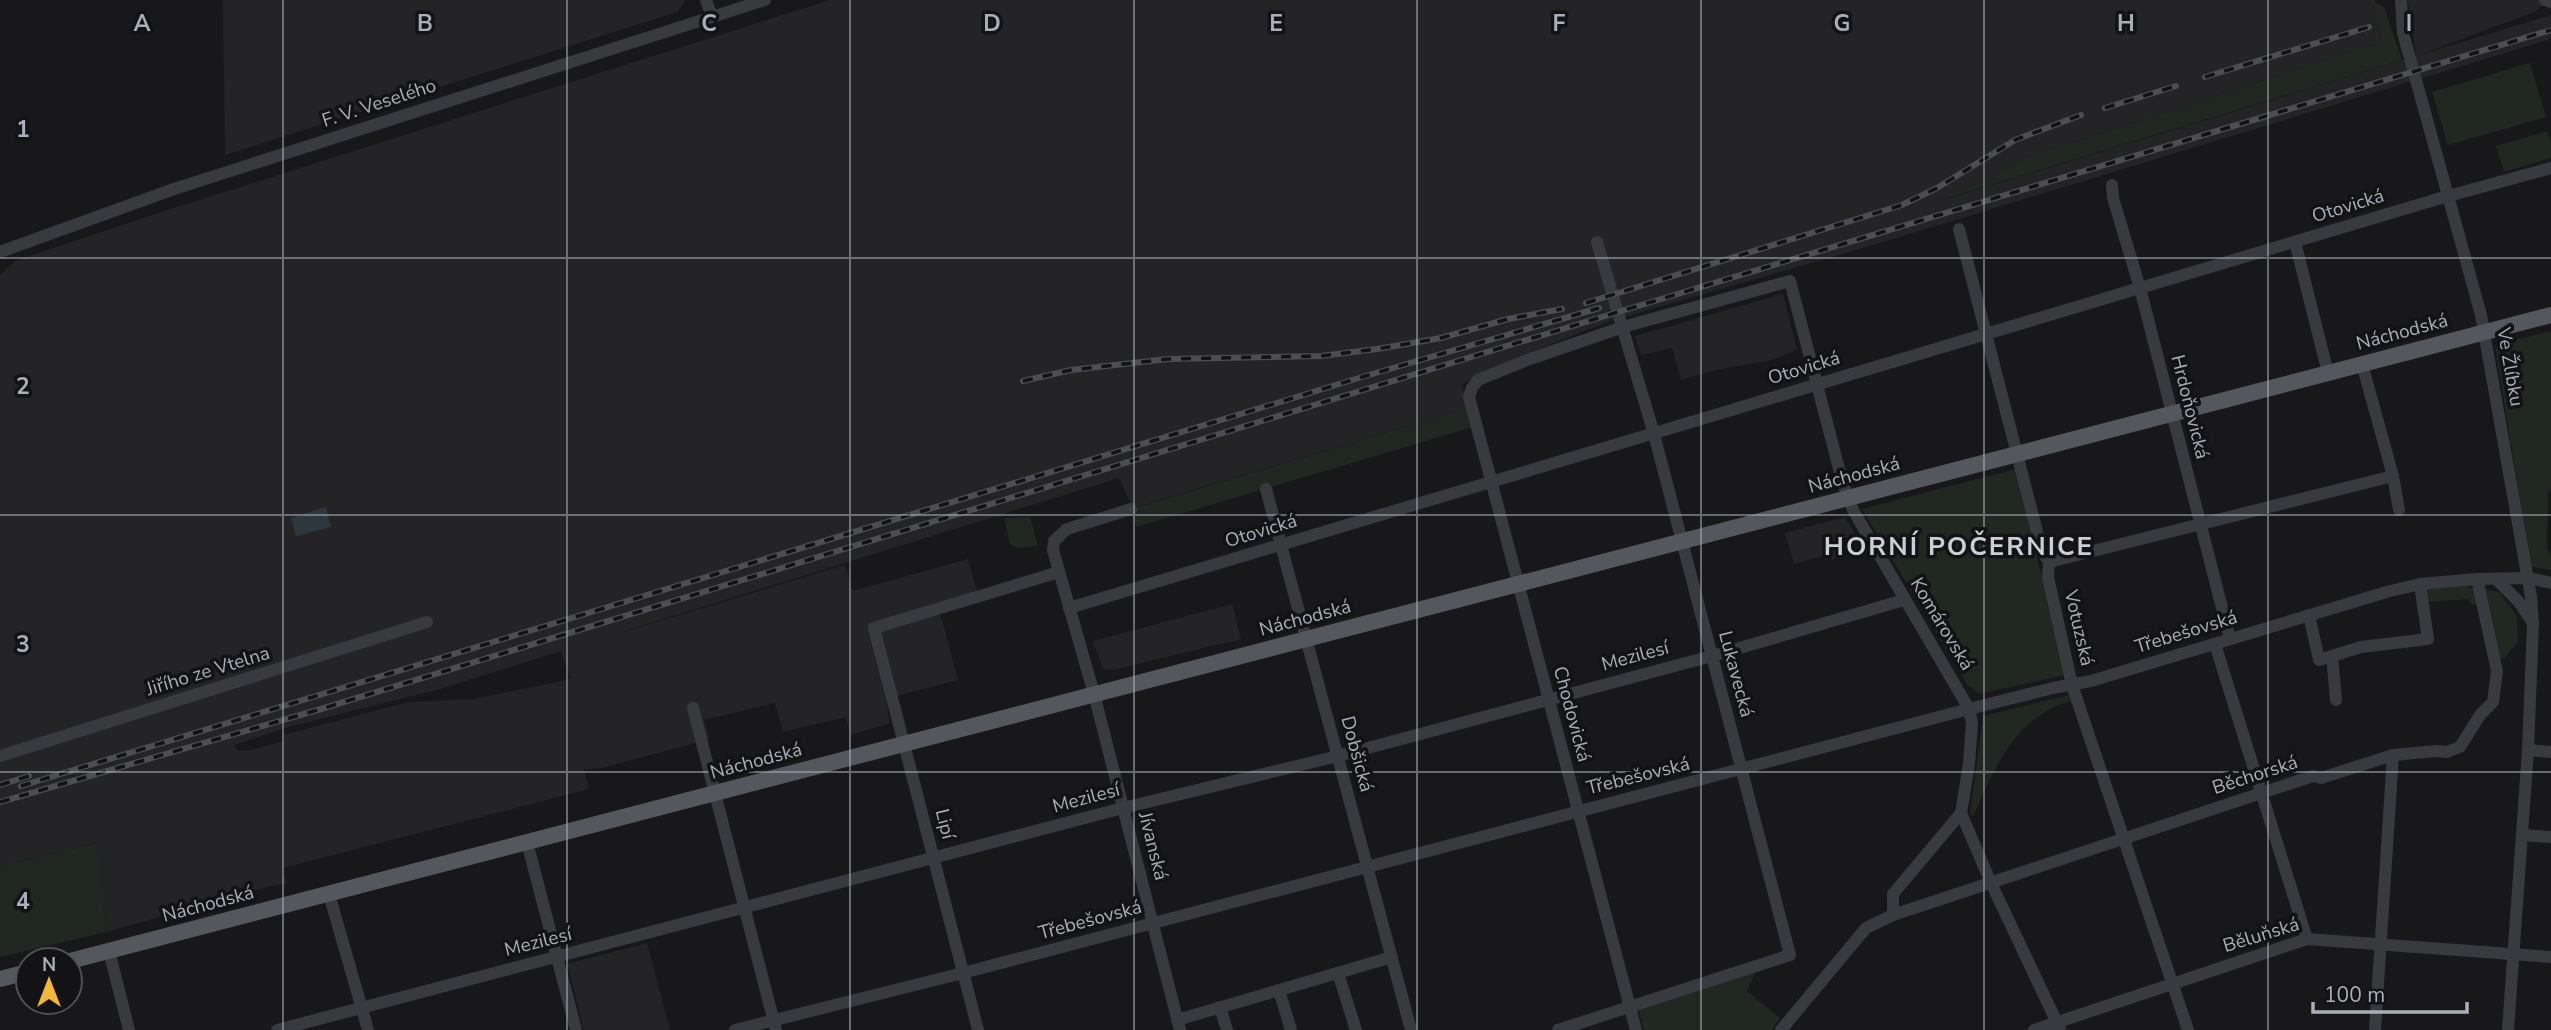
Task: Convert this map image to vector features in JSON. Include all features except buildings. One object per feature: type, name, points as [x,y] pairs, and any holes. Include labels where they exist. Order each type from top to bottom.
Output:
[{"type":"main road","name":"Náchodská","points":[[84,957],[2551,316]]},
{"type":"street","points":[[706,0],[712,17]]},
{"type":"street","name":"F. V. Veselého","points":[[2,248],[174,189],[765,0]]},
{"type":"street","name":"Ve Žlíbku","points":[[2401,0],[2403,33],[2484,332],[2529,578],[2533,623],[2528,750],[2508,1030]]},
{"type":"street","points":[[2545,0],[2551,2]]},
{"type":"street","name":"Otovická","points":[[1069,608],[2449,196],[2551,168]]},
{"type":"street","name":"Hrdoňovická","points":[[2112,184],[2113,198],[2140,288],[2230,639]]},
{"type":"street","name":"Votuzská","points":[[1959,229],[2042,551],[2049,562],[2048,577],[2071,685],[2188,1030]]},
{"type":"street","name":"Lukavecká","points":[[1598,242],[1654,433],[1790,955],[1630,1007]]},
{"type":"street","points":[[2295,242],[2328,373]]},
{"type":"street","name":"Komárovská","points":[[1623,327],[1790,281],[1816,385],[1853,510],[1969,709]]},
{"type":"street","name":"Chodovická","points":[[1623,327],[1478,380],[1469,397],[1636,1030]]},
{"type":"street","points":[[2362,364],[2393,476],[2399,510]]},
{"type":"street","points":[[2049,562],[2393,476]]},
{"type":"street","name":"Dobšická","points":[[1266,489],[1411,1030]]},
{"type":"street","name":"Jívanská","points":[[1131,509],[1067,529],[1054,541],[1053,550],[1094,694],[1179,1025]]},
{"type":"street","name":"Lipí","points":[[978,1030],[874,628],[1059,572]]},
{"type":"street","name":"Třebešovská","points":[[736,1030],[775,1025],[1367,866],[1969,709],[2071,685],[2420,584],[2529,578],[2551,583]]},
{"type":"street","name":"Běchorská","points":[[1781,1030],[1866,928],[1893,915],[2313,776],[2321,778],[2393,755],[2447,752],[2460,747],[2480,715],[2493,702],[2497,671],[2477,579]]},
{"type":"street","points":[[2496,579],[2519,603],[2533,623]]},
{"type":"street","points":[[2309,615],[2319,660],[2361,647],[2428,639],[2420,584]]},
{"type":"street","name":"Mezilesí","points":[[277,1030],[1123,808],[1338,756],[1712,656],[1904,600]]},
{"type":"street","name":"Jiřího ze Vtelna","points":[[0,756],[427,622]]},
{"type":"street","points":[[2215,644],[2308,939]]},
{"type":"street","points":[[2332,656],[2336,700]]},
{"type":"street","points":[[693,708],[775,1025]]},
{"type":"street","points":[[1893,915],[1893,894],[1961,813],[1969,764],[1972,723],[1969,709]]},
{"type":"street","points":[[2528,750],[2551,752]]},
{"type":"street","points":[[2375,1030],[2393,755]]},
{"type":"street","points":[[1961,813],[2059,1026]]},
{"type":"street","points":[[2522,835],[2551,837]]},
{"type":"street","points":[[527,842],[576,1030]]},
{"type":"street","points":[[329,894],[368,1030]]},
{"type":"street","name":"Běluňská","points":[[2034,1030],[2059,1026],[2174,983],[2308,939],[2551,957]]},
{"type":"street","points":[[109,951],[129,1030]]},
{"type":"street","points":[[1179,1025],[1220,1007],[1392,957]]},
{"type":"street","points":[[1338,973],[1356,1030]]},
{"type":"street","points":[[1279,990],[1291,1030]]},
{"type":"street","points":[[1220,1007],[1227,1030]]},
{"type":"street","points":[[1558,1030],[1630,1007]]},
{"type":"shaded area","points":[[223,0],[685,0],[677,12],[225,155]]},
{"type":"shaded area","points":[[830,0],[2375,0],[2382,42],[2024,158],[1939,201],[2416,56],[2408,0],[2551,0],[2534,12],[2419,55],[2551,15],[2551,39],[1860,249],[1613,320],[1516,358],[1462,384],[1468,408],[1133,508],[1119,478],[587,643],[845,565],[853,591],[968,559],[977,591],[935,605],[943,623],[958,680],[900,695],[886,702],[890,723],[850,735],[846,717],[783,732],[775,703],[704,720],[710,739],[602,768],[584,769],[589,789],[283,868],[287,884],[271,886],[106,932],[96,843],[0,866],[0,275],[15,261]],"holes":[[[561,651],[570,678],[473,699],[408,702],[283,735],[283,741],[251,750],[239,751],[234,745],[292,726],[437,690]]]},
{"type":"shaded area","points":[[2374,2],[2384,7],[2402,60],[1934,202],[1984,180],[2024,158],[2382,42]]},
{"type":"shaded area","points":[[2530,63],[2546,117],[2448,145],[2432,92]]},
{"type":"shaded area","points":[[2547,131],[2551,143],[2551,158],[2504,172],[2496,146]]},
{"type":"shaded area","points":[[1783,294],[1797,350],[1768,361],[1720,369],[1681,380],[1672,348],[1641,355],[1635,336]]},
{"type":"shaded area","points":[[2551,331],[2551,489],[2548,493],[2547,549],[2551,555],[2551,570],[2531,567],[2495,345]]},
{"type":"shaded area","points":[[1468,408],[1473,427],[1136,527],[1131,509]]},
{"type":"shaded area","points":[[2016,469],[2065,675],[1979,694],[1967,684],[1862,509]]},
{"type":"shaded area","points":[[326,507],[331,527],[296,536],[291,518]]},
{"type":"shaded area","points":[[1030,517],[1038,546],[1018,548],[1010,544],[1004,518]]},
{"type":"shaded area","points":[[1845,517],[1857,537],[1846,540],[1845,553],[1841,557],[1832,560],[1829,554],[1794,564],[1785,533]]},
{"type":"shaded area","points":[[2468,585],[2475,588],[2478,604],[2473,605],[2467,599],[2430,602],[2425,600],[2423,590]]},
{"type":"shaded area","points":[[2484,589],[2499,592],[2517,616],[2518,641],[2504,659],[2498,658]]},
{"type":"shaded area","points":[[1232,604],[1241,639],[1113,670],[1103,669],[1093,641]]},
{"type":"shaded area","points":[[2069,695],[2071,701],[2048,710],[2032,721],[2010,745],[1973,816],[1970,814],[1983,716]]},
{"type":"shaded area","points":[[97,843],[106,932],[47,946],[14,946],[14,954],[0,957],[0,866]]},
{"type":"shaded area","points":[[647,943],[670,1030],[584,1030],[567,964]]},
{"type":"shaded area","points":[[1756,970],[1747,991],[1780,1018],[1772,1030],[1644,1030],[1638,1008]]},
{"type":"railway","points":[[2205,77],[2369,27]]},
{"type":"railway","points":[[0,802],[321,709],[2551,30]]},
{"type":"railway","points":[[2105,108],[2176,86]]},
{"type":"railway","points":[[1586,303],[1902,205],[1937,188],[2015,140],[2081,115]]},
{"type":"railway","points":[[21,786],[1362,377],[1599,308]]},
{"type":"railway","points":[[1023,381],[1071,370],[1168,359],[1321,356],[1377,349],[1441,338],[1508,319],[1562,309]]},
{"type":"railway","points":[[0,785],[29,776]]},
{"type":"district","name":"HORNÍ POČERNICE","points":[[1959,546]]}]
